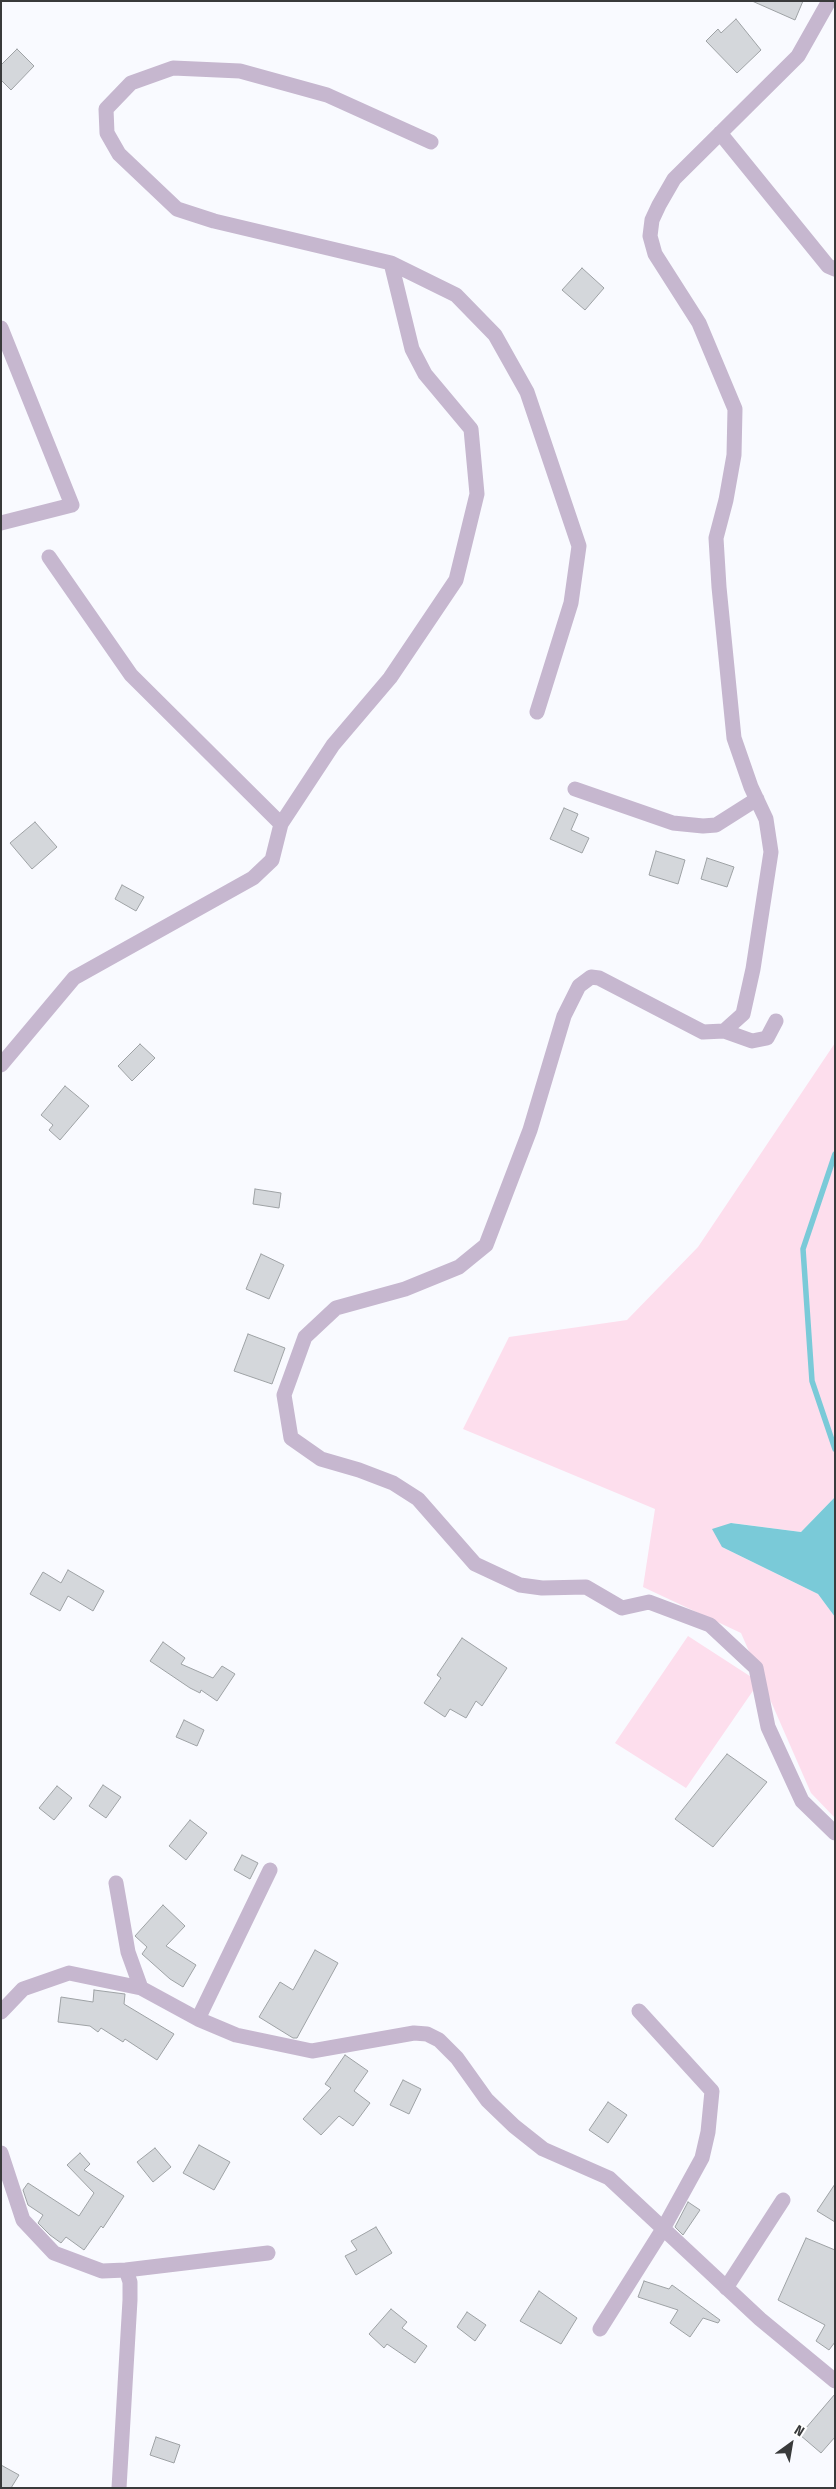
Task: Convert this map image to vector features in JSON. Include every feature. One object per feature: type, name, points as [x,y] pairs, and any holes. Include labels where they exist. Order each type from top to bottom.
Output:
[{"type":"street","points":[[724,1031],[743,1014],[753,969],[771,852],[766,819],[734,738],[716,538],[726,500],[734,455],[735,409],[699,323],[655,254],[650,236],[652,220],[674,180],[798,56],[830,1]]},
{"type":"street","points":[[431,142],[326,95],[240,71],[172,68],[131,83],[106,109],[107,133],[119,154],[177,209],[214,221],[391,263],[456,295],[495,335],[527,392],[579,546],[571,603],[537,712]]},
{"type":"street","points":[[720,133],[828,266],[835,269]]},
{"type":"street","points":[[1,1065],[74,978],[253,878],[272,860],[281,824],[333,745],[390,678],[456,580],[477,494],[471,429],[425,374],[412,349],[391,263]]},
{"type":"street","points":[[1,328],[72,505],[1,522]]},
{"type":"street","points":[[50,557],[131,675],[281,824]]},
{"type":"street","points":[[575,789],[673,823],[703,826],[716,825],[757,799]]},
{"type":"street","points":[[776,1021],[767,1038],[752,1040],[724,1031],[703,1032],[599,978],[591,976],[579,986],[564,1016],[530,1130],[486,1246],[459,1267],[414,1286],[336,1308],[305,1337],[284,1395],[291,1438],[321,1459],[359,1470],[393,1483],[418,1499],[475,1564],[520,1585],[542,1588],[586,1587],[622,1608],[649,1602],[710,1625],[756,1668],[768,1727],[802,1801],[835,1832]]},
{"type":"street","points":[[198,2019],[270,1870]]},
{"type":"street","points":[[116,1883],[128,1952],[141,1988]]},
{"type":"street","points":[[1,2012],[23,1989],[69,1973],[141,1988],[198,2019],[236,2035],[312,2051],[414,2033],[439,2040],[457,2058],[488,2100],[514,2126],[543,2149],[609,2178],[760,2319],[835,2381]]},
{"type":"street","points":[[600,2329],[663,2229],[705,2148],[712,2091],[639,2011]]},
{"type":"street","points":[[1,2153],[24,2220],[54,2253],[102,2271],[126,2270],[268,2253]]},
{"type":"street","points":[[726,2288],[783,2200]]},
{"type":"street","points":[[119,2488],[130,2300],[130,2282],[126,2270]]},
{"type":"shaded area","points":[[835,1043],[835,1497],[801,1532],[732,1523],[722,1547],[818,1594],[835,1617],[835,1818],[811,1793],[741,1633],[643,1587],[655,1509],[463,1429],[509,1337],[627,1320],[698,1247]]},
{"type":"shaded area","points":[[688,1636],[759,1682],[686,1788],[615,1743]]},
{"type":"water","points":[[835,1497],[835,1617],[818,1594],[722,1547],[712,1529],[731,1523],[801,1532]]},
{"type":"building","points":[[752,1],[803,1],[795,20]]},
{"type":"building","points":[[736,19],[761,50],[737,73],[706,41],[718,29],[721,33]]},
{"type":"building","points":[[17,49],[34,66],[11,90],[1,80],[1,65]]},
{"type":"building","points":[[582,268],[604,288],[585,310],[562,290]]},
{"type":"building","points":[[564,808],[578,814],[571,830],[589,838],[582,853],[550,839]]},
{"type":"building","points":[[35,822],[57,847],[32,869],[10,843]]},
{"type":"building","points":[[656,851],[685,860],[678,884],[649,875]]},
{"type":"building","points":[[707,858],[734,867],[727,887],[701,879]]},
{"type":"building","points":[[122,885],[144,897],[136,911],[115,899]]},
{"type":"building","points":[[140,1044],[155,1058],[132,1081],[118,1066]]},
{"type":"building","points":[[65,1086],[89,1106],[60,1140],[49,1130],[53,1125],[41,1115]]},
{"type":"building","points":[[255,1189],[281,1193],[279,1208],[253,1204]]},
{"type":"building","points":[[261,1254],[284,1265],[269,1299],[246,1289]]},
{"type":"building","points":[[248,1334],[285,1348],[272,1384],[234,1371]]},
{"type":"building","points":[[68,1570],[104,1591],[93,1611],[68,1596],[60,1611],[30,1594],[43,1572],[61,1583]]},
{"type":"building","points":[[462,1638],[507,1668],[482,1706],[476,1701],[466,1718],[450,1709],[445,1717],[424,1703],[441,1678],[437,1675]]},
{"type":"building","points":[[163,1642],[185,1658],[181,1664],[213,1678],[222,1666],[235,1674],[217,1701],[201,1690],[200,1693],[190,1688],[150,1661]]},
{"type":"building","points":[[184,1720],[204,1730],[197,1746],[176,1737]]},
{"type":"building","points":[[727,1754],[767,1782],[713,1847],[675,1819]]},
{"type":"building","points":[[103,1785],[121,1797],[106,1818],[89,1806]]},
{"type":"building","points":[[57,1786],[72,1798],[54,1820],[39,1808]]},
{"type":"building","points":[[190,1820],[207,1833],[186,1860],[169,1846]]},
{"type":"building","points":[[242,1855],[258,1863],[250,1879],[234,1870]]},
{"type":"building","points":[[163,1905],[185,1926],[166,1946],[196,1965],[183,1987],[170,1979],[142,1954],[147,1947],[135,1936]]},
{"type":"building","points":[[315,1950],[338,1963],[297,2038],[293,2038],[259,2017],[280,1982],[293,1990]]},
{"type":"building","points":[[94,1990],[125,1994],[124,2004],[174,2034],[157,2060],[125,2039],[123,2042],[101,2028],[98,2032],[90,2026],[58,2022],[61,1997],[93,2002]]},
{"type":"building","points":[[345,2055],[368,2071],[354,2091],[370,2103],[353,2126],[339,2116],[321,2135],[303,2119],[331,2088],[325,2084]]},
{"type":"building","points":[[403,2080],[421,2089],[409,2114],[390,2105]]},
{"type":"building","points":[[608,2102],[627,2115],[608,2143],[589,2130]]},
{"type":"building","points":[[199,2145],[230,2162],[214,2190],[183,2173]]},
{"type":"building","points":[[155,2148],[171,2167],[153,2182],[137,2162]]},
{"type":"building","points":[[80,2153],[90,2164],[84,2170],[124,2196],[103,2228],[101,2226],[84,2250],[66,2237],[61,2243],[50,2235],[38,2223],[43,2215],[28,2205],[23,2190],[28,2183],[79,2216],[94,2193],[67,2165]]},
{"type":"building","points":[[835,2184],[835,2222],[817,2211]]},
{"type":"building","points":[[688,2202],[700,2210],[683,2235],[675,2227]]},
{"type":"building","points":[[376,2227],[392,2253],[356,2275],[345,2256],[357,2250],[351,2241]]},
{"type":"building","points":[[806,2238],[835,2250],[835,2342],[829,2350],[816,2341],[825,2325],[778,2300]]},
{"type":"building","points":[[644,2281],[669,2289],[672,2285],[720,2320],[718,2323],[703,2318],[690,2337],[670,2323],[678,2310],[638,2297]]},
{"type":"building","points":[[539,2291],[577,2318],[561,2344],[520,2321]]},
{"type":"building","points":[[391,2309],[407,2322],[402,2328],[427,2346],[415,2363],[387,2344],[384,2348],[369,2334]]},
{"type":"building","points":[[467,2312],[486,2325],[475,2341],[457,2327]]},
{"type":"building","points":[[835,2394],[835,2437],[821,2453],[800,2435]]},
{"type":"building","points":[[156,2437],[180,2445],[174,2463],[150,2455]]},
{"type":"building","points":[[1,2465],[19,2475],[11,2488],[1,2488]]},
{"type":"waterway","points":[[835,1154],[803,1249],[812,1381],[835,1449]]}]
